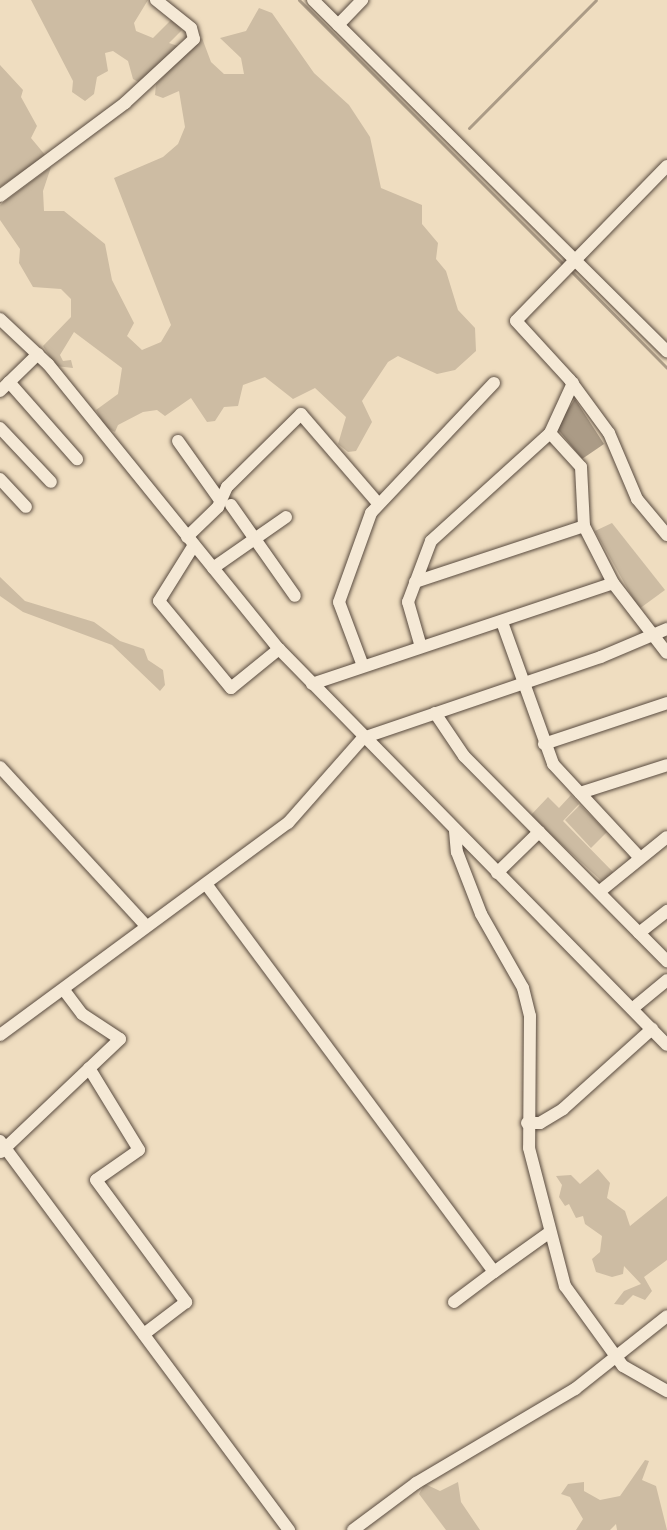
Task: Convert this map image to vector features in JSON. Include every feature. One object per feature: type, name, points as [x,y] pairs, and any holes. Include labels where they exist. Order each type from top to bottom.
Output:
[{"type":"street","points":[[0,196],[125,103],[194,39],[192,28],[156,0]]},
{"type":"street","points":[[313,0],[667,352]]},
{"type":"street","points":[[338,25],[362,0]]},
{"type":"street","points":[[667,166],[516,321],[573,383],[609,433],[642,507],[667,535]]},
{"type":"street","points":[[0,319],[38,354],[279,649],[363,738],[667,1045]]},
{"type":"street","points":[[38,354],[4,387],[77,459]]},
{"type":"street","points":[[363,666],[339,602],[377,502],[494,383]]},
{"type":"street","points":[[421,647],[408,610],[431,541],[550,433],[573,383]]},
{"type":"street","points":[[279,649],[231,688],[159,601],[191,541],[301,414],[377,502]]},
{"type":"street","points":[[0,428],[51,482]]},
{"type":"street","points":[[550,433],[581,467],[585,526],[613,583],[667,653]]},
{"type":"street","points":[[177,441],[254,538],[295,596]]},
{"type":"street","points":[[0,479],[26,507]]},
{"type":"street","points":[[213,568],[286,517]]},
{"type":"street","points":[[416,582],[585,526]]},
{"type":"street","points":[[312,684],[613,583]]},
{"type":"street","points":[[502,622],[544,744],[560,774],[639,857]]},
{"type":"street","points":[[0,1035],[288,823],[363,738],[653,637],[667,629]]},
{"type":"street","points":[[544,744],[667,703]]},
{"type":"street","points":[[435,713],[464,756],[667,961]]},
{"type":"street","points":[[580,793],[667,765]]},
{"type":"street","points":[[0,767],[146,926]]},
{"type":"street","points":[[455,831],[457,852],[482,914],[523,988],[530,1016],[527,1124],[550,1232],[565,1286],[614,1357],[667,1391]]},
{"type":"street","points":[[497,873],[539,832]]},
{"type":"street","points":[[599,892],[639,857],[667,837]]},
{"type":"street","points":[[206,884],[494,1272]]},
{"type":"street","points":[[639,933],[667,911]]},
{"type":"street","points":[[632,1009],[667,980]]},
{"type":"street","points":[[63,989],[82,1014],[120,1039],[2,1147],[290,1530]]},
{"type":"street","points":[[527,1124],[540,1123],[563,1109],[652,1029]]},
{"type":"street","points":[[89,1068],[139,1150],[96,1179],[186,1302],[144,1334]]},
{"type":"street","points":[[454,1302],[550,1232]]},
{"type":"street","points":[[353,1530],[416,1483],[531,1418],[667,1316]]},
{"type":"shaded area","points":[[31,0],[148,0],[134,23],[136,31],[153,38],[172,19],[182,30],[169,43],[178,46],[142,84],[133,79],[128,61],[113,51],[105,53],[108,71],[97,77],[94,94],[85,101],[72,92],[73,81]]},
{"type":"shaded area","points":[[259,8],[272,13],[314,73],[349,105],[370,137],[381,188],[422,205],[422,224],[438,243],[436,259],[446,271],[458,310],[475,328],[476,351],[455,370],[437,374],[398,356],[388,362],[362,401],[372,422],[356,451],[348,452],[338,444],[346,417],[315,388],[293,399],[265,377],[243,385],[238,406],[224,407],[215,421],[207,422],[191,398],[165,416],[157,410],[143,412],[118,425],[115,432],[105,427],[96,410],[118,394],[122,368],[74,332],[60,355],[63,361],[71,360],[73,368],[56,366],[43,346],[71,317],[71,299],[61,289],[33,287],[19,263],[20,249],[0,220],[0,205],[51,167],[43,191],[44,211],[64,211],[105,244],[112,280],[134,323],[127,336],[142,350],[161,342],[171,325],[114,178],[163,157],[178,144],[185,127],[179,91],[163,98],[155,95],[156,84],[202,38],[211,62],[224,74],[244,74],[241,58],[220,38],[246,31]]},
{"type":"shaded area","points":[[0,65],[23,90],[21,97],[37,126],[31,138],[46,156],[0,187]]},
{"type":"shaded area","points":[[575,399],[604,444],[582,459],[556,427]]},
{"type":"shaded area","points":[[612,523],[665,590],[639,609],[595,531]]},
{"type":"shaded area","points":[[0,577],[25,601],[94,622],[120,641],[144,649],[148,660],[163,670],[165,685],[160,691],[112,645],[23,612],[0,596]]},
{"type":"shaded area","points":[[571,795],[579,804],[563,821],[614,873],[604,883],[530,816],[548,797],[559,808]]},
{"type":"shaded area","points":[[580,805],[607,832],[591,848],[565,820]]},
{"type":"shaded area","points":[[598,1169],[610,1183],[607,1198],[625,1211],[630,1226],[667,1196],[667,1260],[644,1277],[652,1291],[645,1300],[633,1295],[623,1305],[614,1304],[624,1291],[641,1284],[624,1266],[623,1274],[612,1277],[596,1272],[592,1259],[600,1252],[602,1236],[585,1224],[583,1216],[576,1218],[569,1204],[565,1206],[559,1197],[562,1185],[556,1176],[571,1175],[580,1184]]},
{"type":"shaded area","points":[[645,1460],[649,1461],[642,1480],[656,1486],[667,1530],[617,1530],[616,1524],[610,1530],[576,1530],[583,1519],[570,1497],[561,1494],[568,1484],[584,1482],[584,1491],[600,1500],[620,1496]]},
{"type":"shaded area","points":[[458,1482],[461,1502],[480,1530],[446,1530],[419,1494],[425,1484],[440,1491]]},
{"type":"waterway","points":[[299,0],[564,265]]},
{"type":"waterway","points":[[469,128],[596,0]]},
{"type":"waterway","points":[[569,269],[667,368]]}]
